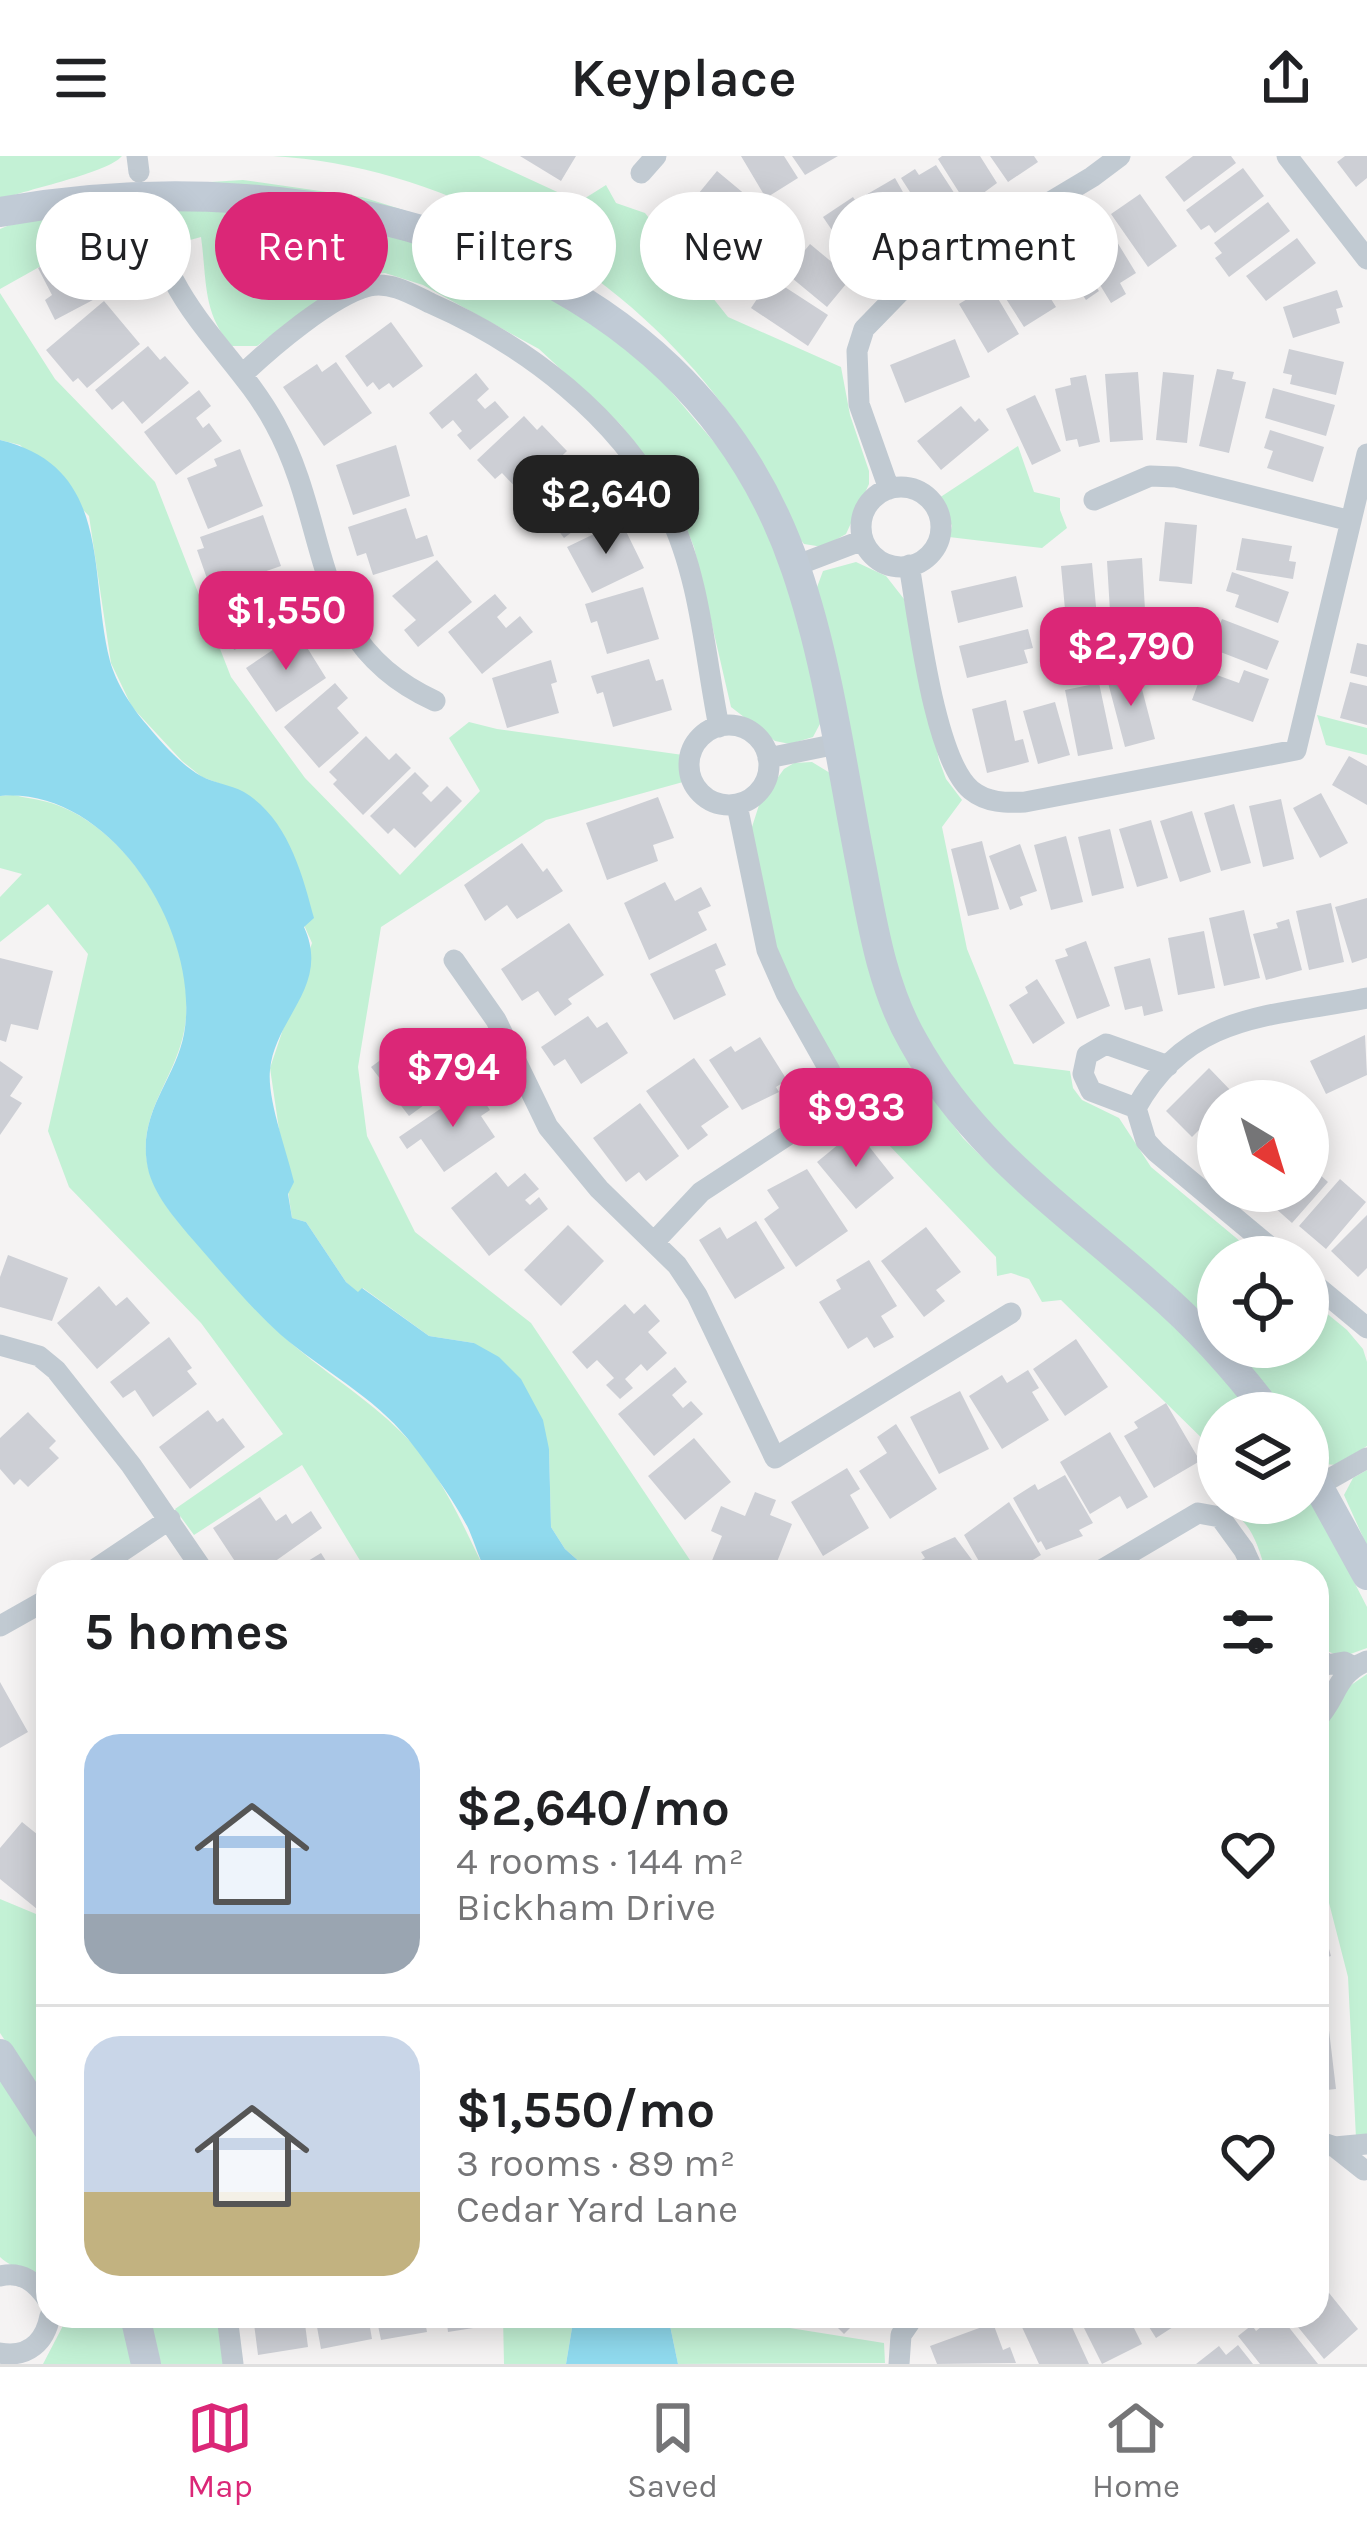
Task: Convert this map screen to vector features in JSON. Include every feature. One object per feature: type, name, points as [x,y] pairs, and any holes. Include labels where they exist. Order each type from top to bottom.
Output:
[{"type":"street","points":[[889,489],[859,404],[856,351],[864,329],[900,292],[1120,156]]},
{"type":"street","points":[[1287,156],[1367,259]]},
{"type":"street","points":[[0,212],[138,164],[175,168]]},
{"type":"street","points":[[242,375],[288,334],[350,294],[384,284],[486,330],[554,377],[608,430],[668,512],[689,575],[719,727]]},
{"type":"street","points":[[184,300],[266,408],[290,452],[345,624],[379,667],[405,687],[435,701]]},
{"type":"street","points":[[600,300],[662,352],[707,404],[773,512],[815,630],[887,984],[939,1085],[990,1147],[1202,1334],[1251,1392]]},
{"type":"street","points":[[909,565],[939,722],[951,760],[969,789],[983,798],[1025,802],[1295,750],[1367,454]]},
{"type":"street","points":[[1094,500],[1150,476],[1176,477],[1351,521]]},
{"type":"street","points":[[913,488],[937,509],[938,542],[928,556],[909,565],[881,562],[863,540],[861,519],[868,504],[889,489],[913,488]]},
{"type":"street","points":[[796,566],[863,540]]},
{"type":"street","points":[[719,727],[745,729],[764,746],[768,758],[762,788],[737,805],[707,799],[689,775],[694,745],[719,727]]},
{"type":"street","points":[[768,758],[837,744]]},
{"type":"street","points":[[655,1241],[700,1192],[823,1112],[833,1086],[830,1071],[767,950],[737,805]]},
{"type":"street","points":[[454,960],[496,1020],[548,1127],[599,1189],[677,1265],[716,1328],[775,1458],[1011,1313]]},
{"type":"street","points":[[1136,1108],[1190,1044],[1227,1025],[1367,998]]},
{"type":"street","points":[[1136,1108],[1091,1091],[1083,1074],[1088,1055],[1106,1044],[1168,1066]]},
{"type":"street","points":[[1136,1108],[1146,1141],[1156,1152],[1257,1236]]},
{"type":"street","points":[[1329,1296],[1367,1328]]},
{"type":"street","points":[[0,1345],[39,1356],[56,1370],[197,1560]]},
{"type":"street","points":[[1329,1472],[1367,1458]]},
{"type":"street","points":[[1329,1505],[1367,1575]]},
{"type":"street","points":[[1118,1560],[1198,1513],[1220,1517],[1248,1560]]},
{"type":"street","points":[[109,1560],[170,1519]]},
{"type":"street","points":[[0,1626],[36,1606]]},
{"type":"street","points":[[1329,1664],[1360,1664]]},
{"type":"street","points":[[1329,1703],[1333,1686],[1360,1664]]},
{"type":"street","points":[[0,2054],[36,2110]]},
{"type":"street","points":[[1329,2145],[1366,2163]]},
{"type":"street","points":[[0,2276],[24,2276],[36,2284]]},
{"type":"street","points":[[0,2353],[25,2358],[48,2328]]},
{"type":"street","points":[[138,2328],[146,2364]]},
{"type":"street","points":[[228,2328],[233,2364]]},
{"type":"street","points":[[899,2364],[906,2328]]},
{"type":"green space","points":[[0,156],[122,156],[84,174],[0,200]]},
{"type":"green space","points":[[273,156],[479,156],[557,192],[435,192],[340,164]]},
{"type":"green space","points":[[243,180],[327,192],[215,192],[215,300],[321,300],[257,346],[232,346],[215,321],[207,295],[201,237],[191,240],[191,192],[119,192]]},
{"type":"green space","points":[[616,203],[640,211],[640,300],[714,300],[728,317],[841,367],[850,415],[869,471],[869,484],[846,534],[823,547],[804,544],[731,416],[641,316],[616,296]]},
{"type":"green space","points":[[388,205],[412,213],[412,282],[388,274]]},
{"type":"green space","points":[[36,214],[36,269],[0,289],[0,229]]},
{"type":"green space","points":[[0,293],[55,379],[155,482],[231,677],[305,778],[400,875],[480,791],[449,738],[469,722],[683,755],[683,782],[546,820],[381,927],[358,1067],[367,1136],[415,1232],[531,1323],[690,1560],[577,1560],[551,1527],[549,1449],[474,1343],[429,1336],[363,1288],[358,1293],[306,1222],[292,1218],[270,1068],[312,943],[245,793],[202,777],[132,707],[111,663],[89,516],[20,445],[0,440]]},
{"type":"green space","points":[[450,300],[584,300],[606,315],[725,455],[769,531],[800,614],[822,720],[813,737],[790,744],[775,741],[731,707],[694,547],[675,500],[621,425],[539,349]]},
{"type":"green space","points":[[1018,446],[1034,492],[1060,498],[1067,528],[1042,548],[949,537],[952,526],[939,498]]},
{"type":"green space","points":[[856,562],[886,576],[904,599],[939,760],[962,800],[942,827],[967,949],[1014,1064],[1070,1071],[1073,1088],[1082,1100],[1119,1118],[1151,1167],[1197,1205],[1197,1212],[1205,1212],[1234,1236],[1197,1236],[1197,1317],[977,1116],[916,1021],[891,949],[816,590],[823,571]]},
{"type":"green space","points":[[1317,715],[1367,728],[1367,755],[1326,745]]},
{"type":"green space","points":[[812,762],[830,773],[929,1093],[988,1163],[1171,1319],[1197,1348],[1197,1368],[1215,1368],[1236,1392],[1197,1392],[1197,1433],[1061,1300],[1042,1302],[1029,1279],[1011,1273],[997,1276],[996,1257],[864,1119],[834,1096],[775,943],[751,830],[760,802],[794,763]]},
{"type":"green space","points":[[0,796],[41,800],[86,820],[114,842],[158,900],[183,969],[187,1003],[178,1053],[146,1136],[150,1174],[159,1195],[271,1325],[416,1448],[450,1499],[480,1560],[360,1560],[302,1465],[194,1535],[175,1509],[283,1434],[201,1323],[69,1187],[48,1131],[88,954],[48,904],[0,942],[0,897],[22,874],[0,868]]},
{"type":"green space","points":[[1329,1315],[1363,1349],[1367,1362],[1367,1446],[1337,1465],[1329,1464],[1329,1392],[1266,1392],[1246,1368],[1329,1368]]},
{"type":"green space","points":[[1367,1470],[1367,1546],[1344,1495],[1353,1478]]},
{"type":"green space","points":[[1244,1524],[1324,1524],[1367,1607],[1367,1648],[1342,1657],[1329,1652],[1329,1560],[1262,1560]]},
{"type":"green space","points":[[1367,1674],[1367,2136],[1356,2138],[1348,1977],[1329,1903],[1329,1710],[1341,1692]]},
{"type":"green space","points":[[0,1899],[36,1914],[36,2087],[0,2033]]},
{"type":"green space","points":[[0,2076],[36,2132],[36,2274],[0,2257]]},
{"type":"green space","points":[[62,2328],[128,2328],[136,2364],[43,2364]]},
{"type":"green space","points":[[152,2328],[218,2328],[223,2364],[161,2364]]},
{"type":"green space","points":[[503,2328],[572,2328],[566,2364],[504,2364]]},
{"type":"green space","points":[[670,2328],[790,2328],[884,2343],[885,2363],[678,2364]]},
{"type":"water","points":[[0,440],[37,454],[62,474],[79,499],[90,529],[110,661],[136,711],[193,771],[259,803],[282,832],[298,865],[314,918],[304,927],[311,967],[270,1070],[274,1110],[294,1182],[288,1194],[292,1218],[306,1222],[346,1282],[358,1292],[362,1288],[429,1336],[474,1343],[499,1357],[521,1379],[543,1420],[549,1449],[551,1527],[577,1560],[481,1560],[457,1509],[408,1439],[379,1410],[269,1324],[168,1209],[149,1173],[147,1134],[184,1034],[186,995],[179,953],[163,912],[141,874],[112,841],[79,815],[41,799],[0,796]]},
{"type":"water","points":[[572,2328],[670,2328],[678,2364],[566,2364]]},
{"type":"building","points":[[520,156],[576,156],[561,181]]},
{"type":"building","points":[[741,156],[784,156],[798,178],[776,192],[762,192]]},
{"type":"building","points":[[792,156],[838,156],[805,175]]},
{"type":"building","points":[[980,156],[997,183],[985,192],[959,192],[938,159]]},
{"type":"building","points":[[990,156],[1034,156],[1038,162],[1008,182]]},
{"type":"building","points":[[1193,156],[1231,156],[1236,163],[1184,202],[1165,177]]},
{"type":"building","points":[[1345,156],[1367,156],[1367,178],[1356,187],[1337,162]]},
{"type":"building","points":[[936,165],[954,192],[910,192],[901,178],[915,169],[919,175]]},
{"type":"building","points":[[1243,168],[1264,196],[1215,233],[1209,225],[1201,230],[1186,210]]},
{"type":"building","points":[[717,171],[742,192],[700,192]]},
{"type":"building","points":[[895,178],[903,192],[871,192]]},
{"type":"building","points":[[1140,194],[1177,246],[1148,267],[1118,224],[1118,209]]},
{"type":"building","points":[[1268,202],[1290,231],[1229,277],[1215,258],[1222,253],[1214,243]]},
{"type":"building","points":[[1297,238],[1316,263],[1266,301],[1246,276]]},
{"type":"building","points":[[810,244],[829,260],[829,300],[833,300],[827,307],[805,289],[805,250]]},
{"type":"building","points":[[1118,244],[1136,273],[1120,283],[1126,294],[1118,299]]},
{"type":"building","points":[[1337,290],[1343,307],[1336,309],[1340,323],[1293,338],[1283,307]]},
{"type":"building","points":[[45,300],[93,300],[55,320]]},
{"type":"building","points":[[756,300],[805,300],[828,315],[808,346],[751,308]]},
{"type":"building","points":[[999,300],[1019,334],[988,353],[959,304]]},
{"type":"building","points":[[1007,300],[1052,300],[1056,307],[1024,327]]},
{"type":"building","points":[[104,301],[140,344],[87,388],[78,378],[73,382],[46,350]]},
{"type":"building","points":[[391,322],[423,366],[393,388],[389,383],[379,390],[373,382],[367,387],[345,356]]},
{"type":"building","points":[[955,339],[970,377],[905,403],[890,365]]},
{"type":"building","points":[[148,346],[160,360],[165,356],[189,383],[142,424],[123,401],[112,410],[95,390]]},
{"type":"building","points":[[1289,349],[1344,362],[1336,395],[1290,384],[1292,375],[1283,373]]},
{"type":"building","points":[[336,362],[372,413],[324,446],[283,387],[317,364],[322,372]]},
{"type":"building","points":[[1217,369],[1234,372],[1232,379],[1246,382],[1229,453],[1199,446]]},
{"type":"building","points":[[1138,372],[1143,440],[1110,442],[1105,374]]},
{"type":"building","points":[[1163,372],[1194,375],[1187,443],[1156,440]]},
{"type":"building","points":[[476,373],[489,389],[477,400],[485,409],[495,401],[509,417],[470,450],[457,435],[462,431],[453,420],[442,429],[429,413]]},
{"type":"building","points":[[1086,375],[1100,442],[1079,447],[1077,439],[1066,441],[1055,389],[1071,385],[1070,378]]},
{"type":"building","points":[[1273,388],[1335,405],[1326,436],[1265,418]]},
{"type":"building","points":[[199,390],[211,406],[196,418],[203,428],[209,423],[222,441],[176,475],[144,432]]},
{"type":"building","points":[[1035,395],[1061,451],[1032,465],[1006,409]]},
{"type":"building","points":[[961,406],[989,430],[941,470],[917,441]]},
{"type":"building","points":[[524,416],[537,430],[542,425],[567,451],[522,494],[502,473],[495,479],[477,460]]},
{"type":"building","points":[[1270,430],[1324,447],[1313,482],[1267,468],[1273,451],[1264,448]]},
{"type":"building","points":[[396,445],[410,496],[353,515],[336,465]]},
{"type":"building","points":[[240,449],[263,506],[208,529],[187,478],[217,466],[214,459]]},
{"type":"building","points":[[575,461],[608,505],[564,538],[543,510],[547,506],[536,491]]},
{"type":"building","points":[[406,508],[416,539],[427,535],[434,556],[373,575],[366,553],[357,556],[348,527]]},
{"type":"building","points":[[263,515],[281,566],[211,590],[197,550],[204,548],[200,537]]},
{"type":"building","points":[[621,521],[644,568],[592,593],[567,547]]},
{"type":"building","points":[[1165,522],[1197,525],[1192,584],[1159,581]]},
{"type":"building","points":[[1242,538],[1292,546],[1293,579],[1236,570]]},
{"type":"building","points":[[1142,558],[1146,627],[1111,629],[1107,561]]},
{"type":"building","points":[[437,560],[472,602],[418,647],[404,630],[416,620],[392,596]]},
{"type":"building","points":[[1092,563],[1098,628],[1067,631],[1061,566]]},
{"type":"building","points":[[1232,572],[1289,592],[1278,623],[1235,607],[1239,595],[1226,591]]},
{"type":"building","points":[[1016,576],[1023,607],[958,623],[951,591]]},
{"type":"building","points":[[265,581],[276,612],[292,607],[299,625],[234,650],[215,600]]},
{"type":"building","points":[[643,587],[659,639],[607,654],[597,621],[591,623],[585,604]]},
{"type":"building","points":[[495,594],[507,608],[497,617],[506,628],[520,616],[533,632],[482,674],[448,632]]},
{"type":"building","points":[[1222,619],[1279,641],[1267,670],[1210,648]]},
{"type":"building","points":[[1028,629],[1033,648],[1024,650],[1028,663],[967,678],[959,646]]},
{"type":"building","points":[[298,633],[326,678],[276,712],[246,668]]},
{"type":"building","points":[[1357,643],[1367,645],[1367,677],[1350,673]]},
{"type":"building","points":[[649,659],[656,681],[663,679],[672,710],[613,727],[603,692],[597,694],[591,676]]},
{"type":"building","points":[[551,660],[559,713],[507,728],[492,678]]},
{"type":"building","points":[[1137,670],[1155,739],[1125,747],[1107,679]]},
{"type":"building","points":[[1203,670],[1239,683],[1244,670],[1269,679],[1253,722],[1192,700]]},
{"type":"building","points":[[1350,682],[1367,686],[1367,725],[1340,718]]},
{"type":"building","points":[[335,683],[348,698],[337,708],[359,733],[319,768],[284,727]]},
{"type":"building","points":[[1099,683],[1113,749],[1078,756],[1065,690]]},
{"type":"building","points":[[1006,700],[1015,741],[1023,739],[1029,762],[987,773],[972,709]]},
{"type":"building","points":[[1055,702],[1070,755],[1038,764],[1023,711]]},
{"type":"building","points":[[366,736],[389,760],[396,753],[411,768],[363,815],[333,784],[337,780],[329,772]]},
{"type":"building","points":[[1349,756],[1367,766],[1367,805],[1332,785]]},
{"type":"building","points":[[415,772],[429,786],[422,793],[431,802],[447,786],[462,801],[415,848],[394,828],[388,834],[370,816]]},
{"type":"building","points":[[1321,793],[1348,843],[1320,858],[1293,808]]},
{"type":"building","points":[[658,797],[674,838],[653,845],[658,861],[607,880],[586,823]]},
{"type":"building","points":[[1281,799],[1294,859],[1263,867],[1249,806]]},
{"type":"building","points":[[1234,804],[1251,863],[1221,871],[1204,813]]},
{"type":"building","points":[[1192,811],[1211,872],[1180,882],[1160,821]]},
{"type":"building","points":[[1151,820],[1168,878],[1137,887],[1119,829]]},
{"type":"building","points":[[1110,829],[1124,888],[1092,896],[1078,837]]},
{"type":"building","points":[[1066,836],[1083,902],[1051,910],[1034,845]]},
{"type":"building","points":[[982,841],[999,909],[968,916],[951,849]]},
{"type":"building","points":[[522,843],[563,891],[517,919],[507,905],[485,921],[464,885]]},
{"type":"building","points":[[1020,844],[1037,891],[1020,897],[1023,905],[1010,910],[989,856]]},
{"type":"building","points":[[665,882],[675,901],[701,887],[711,906],[698,912],[707,930],[649,960],[624,903]]},
{"type":"building","points":[[1367,898],[1367,958],[1352,963],[1335,907]]},
{"type":"building","points":[[1331,903],[1344,962],[1309,970],[1296,911]]},
{"type":"building","points":[[1244,910],[1260,978],[1224,986],[1209,918]]},
{"type":"building","points":[[1289,919],[1302,970],[1266,980],[1253,934],[1278,928],[1276,923]]},
{"type":"building","points":[[569,923],[604,975],[568,999],[572,1004],[555,1016],[538,991],[522,1001],[501,969]]},
{"type":"building","points":[[1204,931],[1215,988],[1178,995],[1168,938]]},
{"type":"building","points":[[1086,941],[1110,1006],[1077,1019],[1055,960],[1068,956],[1065,949]]},
{"type":"building","points":[[716,943],[726,965],[715,970],[726,995],[674,1020],[650,974]]},
{"type":"building","points":[[0,958],[53,971],[38,1030],[11,1024],[6,1042],[0,1040]]},
{"type":"building","points":[[1150,958],[1163,1011],[1144,1016],[1142,1006],[1125,1010],[1114,967]]},
{"type":"building","points":[[1037,979],[1065,1023],[1033,1044],[1009,1005],[1028,993],[1025,987]]},
{"type":"building","points":[[588,1016],[597,1028],[607,1022],[628,1053],[581,1084],[565,1059],[554,1066],[541,1047]]},
{"type":"building","points":[[417,1033],[424,1042],[430,1037],[438,1047],[449,1039],[462,1056],[443,1070],[453,1084],[409,1116],[371,1067]]},
{"type":"building","points":[[1365,1035],[1367,1075],[1329,1093],[1329,1080],[1319,1080],[1310,1061]]},
{"type":"building","points":[[760,1037],[787,1080],[776,1087],[779,1092],[742,1110],[709,1060],[731,1046],[735,1052]]},
{"type":"building","points":[[694,1058],[729,1107],[701,1126],[708,1135],[688,1150],[646,1091]]},
{"type":"building","points":[[0,1061],[23,1077],[10,1096],[22,1103],[0,1135]]},
{"type":"building","points":[[1209,1068],[1221,1080],[1197,1080]]},
{"type":"building","points":[[1197,1080],[1197,1132],[1192,1137],[1166,1111]]},
{"type":"building","points":[[474,1086],[490,1110],[481,1116],[495,1137],[444,1172],[421,1139],[407,1149],[399,1137]]},
{"type":"building","points":[[640,1103],[679,1156],[646,1181],[639,1172],[626,1182],[593,1138]]},
{"type":"building","points":[[856,1130],[894,1178],[856,1209],[817,1162]]},
{"type":"building","points":[[807,1169],[848,1231],[796,1267],[764,1219],[779,1208],[767,1190]]},
{"type":"building","points":[[496,1172],[508,1187],[525,1173],[539,1189],[525,1200],[530,1205],[539,1197],[548,1209],[489,1256],[451,1208]]},
{"type":"building","points":[[1340,1179],[1366,1202],[1329,1245],[1329,1236],[1311,1236],[1299,1226],[1311,1212],[1329,1212],[1329,1192]]},
{"type":"building","points":[[1280,1212],[1302,1212],[1292,1223]]},
{"type":"building","points":[[1367,1215],[1367,1268],[1358,1277],[1331,1251]]},
{"type":"building","points":[[756,1221],[785,1268],[735,1299],[699,1240],[720,1227],[727,1239]]},
{"type":"building","points":[[568,1225],[604,1261],[561,1306],[524,1270]]},
{"type":"building","points":[[926,1227],[961,1272],[936,1290],[945,1301],[924,1317],[881,1261]]},
{"type":"building","points":[[8,1255],[68,1278],[52,1321],[0,1307],[0,1277]]},
{"type":"building","points":[[869,1260],[897,1306],[881,1316],[894,1337],[874,1348],[867,1337],[848,1349],[819,1302],[841,1289],[836,1280]]},
{"type":"building","points":[[99,1286],[116,1306],[127,1297],[150,1323],[97,1369],[57,1323]]},
{"type":"building","points":[[625,1304],[634,1314],[645,1304],[660,1321],[648,1332],[667,1353],[647,1371],[641,1364],[625,1379],[633,1388],[620,1399],[606,1385],[614,1378],[597,1360],[587,1369],[572,1352]]},
{"type":"building","points":[[169,1337],[192,1368],[187,1371],[197,1384],[153,1417],[135,1390],[123,1398],[110,1382]]},
{"type":"building","points":[[1076,1339],[1108,1387],[1065,1416],[1033,1369]]},
{"type":"building","points":[[675,1367],[687,1382],[672,1395],[683,1408],[691,1401],[703,1414],[654,1456],[618,1414]]},
{"type":"building","points":[[1028,1370],[1039,1388],[1032,1392],[1049,1420],[1002,1449],[969,1396],[1002,1375],[1007,1383]]},
{"type":"building","points":[[960,1391],[989,1449],[939,1474],[910,1417]]},
{"type":"building","points":[[1166,1403],[1197,1463],[1154,1488],[1124,1436],[1138,1428],[1134,1422]]},
{"type":"building","points":[[208,1410],[217,1422],[223,1418],[245,1447],[190,1489],[159,1447]]},
{"type":"building","points":[[28,1412],[56,1441],[49,1448],[59,1458],[28,1487],[20,1479],[14,1485],[0,1469],[0,1438]]},
{"type":"building","points":[[896,1424],[937,1489],[890,1519],[859,1471],[887,1453],[877,1437]]},
{"type":"building","points":[[1110,1432],[1148,1497],[1127,1509],[1120,1496],[1090,1514],[1060,1462]]},
{"type":"building","points":[[694,1438],[731,1482],[685,1520],[648,1476]]},
{"type":"building","points":[[847,1468],[860,1489],[850,1495],[869,1528],[823,1556],[791,1502]]},
{"type":"building","points":[[1065,1475],[1093,1523],[1079,1530],[1083,1536],[1046,1550],[1013,1498],[1035,1484],[1038,1490]]},
{"type":"building","points":[[755,1492],[776,1500],[770,1515],[792,1524],[778,1560],[712,1560],[722,1536],[711,1531],[721,1506],[745,1516]]},
{"type":"building","points":[[260,1497],[276,1521],[286,1514],[292,1524],[311,1511],[322,1528],[277,1560],[234,1560],[213,1528]]},
{"type":"building","points":[[1009,1502],[1041,1555],[1033,1560],[978,1560],[964,1535]]},
{"type":"building","points":[[955,1537],[972,1560],[922,1560],[921,1552]]},
{"type":"building","points":[[0,1682],[28,1732],[0,1748]]},
{"type":"building","points":[[22,1822],[36,1833],[36,1908],[0,1879],[0,1848]]},
{"type":"building","points":[[1329,2030],[1336,2089],[1329,2090]]},
{"type":"building","points":[[1329,2293],[1358,2329],[1324,2359],[1299,2328],[1329,2328]]},
{"type":"building","points":[[255,2328],[306,2328],[308,2347],[258,2355]]},
{"type":"building","points":[[317,2328],[370,2328],[372,2339],[321,2349]]},
{"type":"building","points":[[378,2328],[426,2328],[427,2332],[381,2340]]},
{"type":"building","points":[[979,2328],[995,2328],[1003,2350],[1010,2347],[1016,2363],[937,2364],[930,2346]]},
{"type":"building","points":[[1022,2328],[1072,2328],[1089,2364],[1039,2364]]},
{"type":"building","points":[[1084,2328],[1134,2328],[1142,2344],[1102,2364]]},
{"type":"building","points":[[1150,2328],[1171,2328],[1156,2338]]},
{"type":"building","points":[[1248,2328],[1290,2328],[1318,2364],[1260,2364],[1238,2336]]},
{"type":"building","points":[[1238,2345],[1253,2364],[1196,2364],[1219,2346],[1226,2355]]}]
